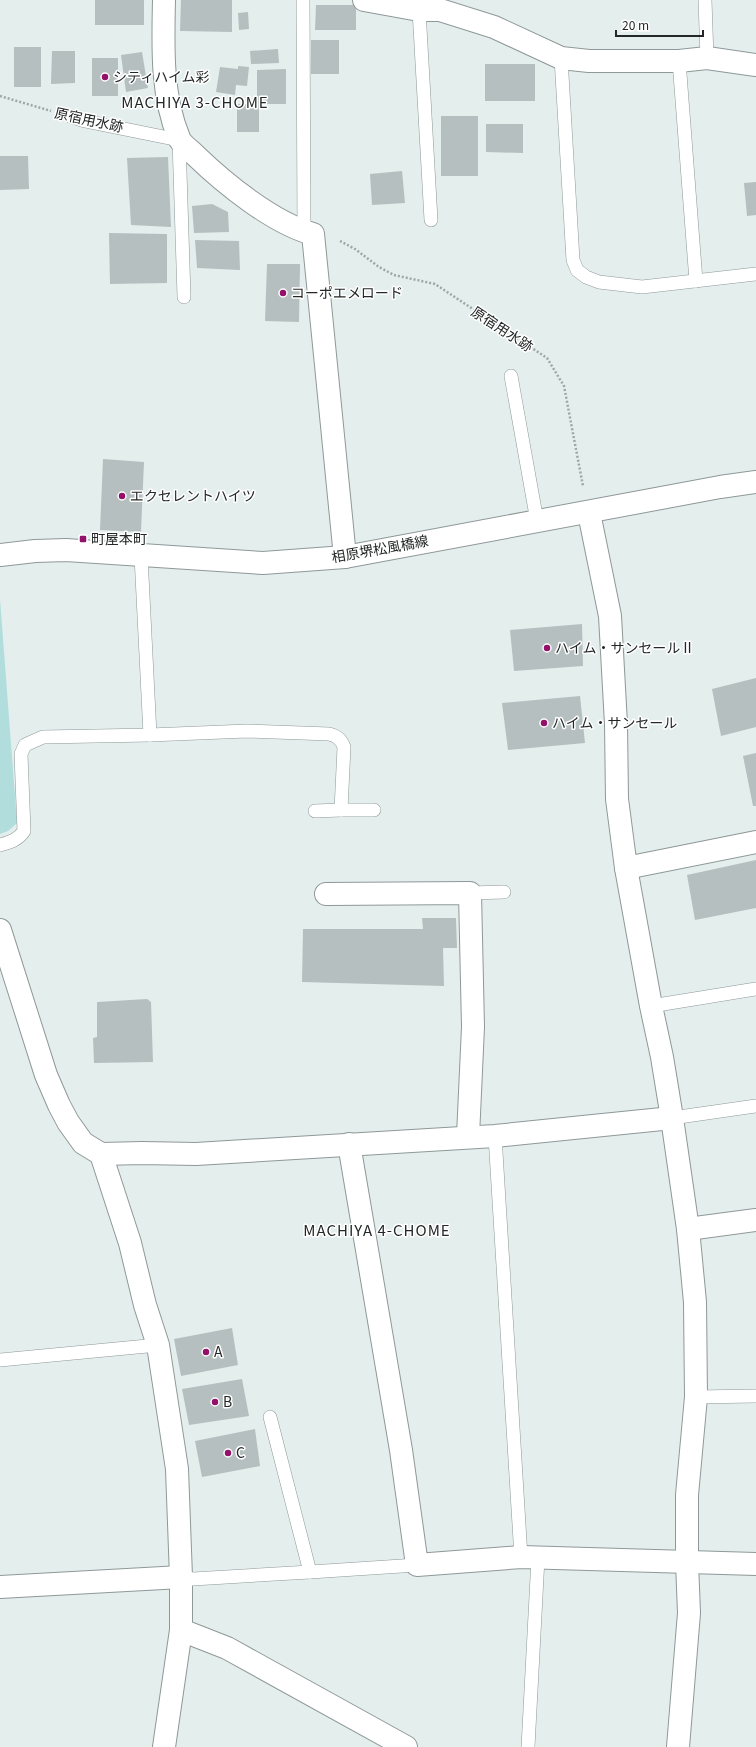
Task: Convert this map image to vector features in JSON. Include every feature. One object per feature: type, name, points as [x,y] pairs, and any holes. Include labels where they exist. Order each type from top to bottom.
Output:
[{"type":"street","points":[[164,0],[163,53],[166,84],[179,140],[211,170],[259,208],[308,233],[346,557]]},
{"type":"street","points":[[364,0],[433,7],[494,27],[561,58],[589,61],[679,61],[706,58],[756,65]]},
{"type":"street","name":"相原堺松風橋線","points":[[0,554],[66,550],[263,563],[346,557],[537,521],[590,513],[720,487],[756,482]]},
{"type":"street","points":[[590,513],[610,616],[616,724],[617,799],[626,868],[651,1006],[662,1057],[672,1118],[688,1230],[695,1302],[696,1397],[687,1495],[689,1613],[678,1747]]},
{"type":"street","points":[[626,868],[756,842]]},
{"type":"street","points":[[326,894],[470,893],[473,1027],[468,1136]]},
{"type":"street","points":[[0,930],[46,1075],[59,1105],[68,1122],[83,1143],[101,1154],[196,1154],[468,1136],[495,1136],[672,1118]]},
{"type":"street","points":[[349,1144],[401,1450],[417,1565],[529,1557],[756,1564]]},
{"type":"street","points":[[101,1154],[130,1243],[145,1305],[158,1345],[177,1469],[181,1577],[181,1630],[164,1747]]},
{"type":"street","points":[[688,1230],[756,1220]]},
{"type":"street","points":[[0,1587],[181,1577]]},
{"type":"street","points":[[181,1630],[227,1648],[406,1747]]},
{"type":"lane","points":[[303,0],[308,233]]},
{"type":"lane","points":[[706,0],[706,58]]},
{"type":"lane","points":[[431,220],[433,7]]},
{"type":"lane","points":[[561,58],[573,260],[577,270],[586,277],[599,282],[642,287],[756,274]]},
{"type":"lane","points":[[679,61],[696,281]]},
{"type":"lane","name":"原宿用水跡","points":[[70,116],[85,121],[179,140]]},
{"type":"lane","points":[[179,140],[184,297]]},
{"type":"lane","points":[[511,376],[537,521]]},
{"type":"lane","points":[[141,556],[150,735]]},
{"type":"lane","points":[[0,845],[20,837],[24,831],[21,754],[24,745],[43,737],[247,731],[329,734],[336,736],[341,740],[344,746],[341,810]]},
{"type":"lane","points":[[315,811],[374,810]]},
{"type":"lane","points":[[470,893],[504,892]]},
{"type":"lane","points":[[651,1006],[756,989]]},
{"type":"lane","points":[[672,1118],[756,1106]]},
{"type":"lane","points":[[495,1136],[529,1557],[528,1747]]},
{"type":"lane","points":[[0,1360],[158,1345]]},
{"type":"lane","points":[[696,1397],[756,1396]]},
{"type":"lane","points":[[270,1417],[310,1572]]},
{"type":"lane","points":[[181,1577],[193,1579],[417,1565]]},
{"type":"path","name":"原宿用水跡","points":[[0,96],[70,116]]},
{"type":"path","name":"原宿用水跡","points":[[308,233],[326,236],[343,242],[394,275],[435,284],[547,358],[564,386],[582,481],[590,513]]},
{"type":"shaded area","points":[[0,599],[17,823],[8,831],[0,834]]},
{"type":"building","points":[[95,0],[144,0],[144,25],[95,25]]},
{"type":"building","points":[[181,0],[232,0],[232,32],[180,31]]},
{"type":"building","points":[[316,5],[356,5],[356,30],[315,30]]},
{"type":"building","points":[[248,12],[249,29],[239,30],[238,13]]},
{"type":"building","points":[[311,40],[339,40],[339,74],[311,74]]},
{"type":"building","points":[[14,47],[41,47],[41,87],[14,87]]},
{"type":"building","points":[[278,49],[279,63],[251,64],[250,51]]},
{"type":"building","points":[[52,51],[75,51],[75,83],[51,84]]},
{"type":"building","points":[[142,52],[148,88],[126,92],[121,55]]},
{"type":"building","name":"シティハイム彩","points":[[92,58],[118,58],[118,96],[92,96]]},
{"type":"building","points":[[485,64],[535,64],[535,101],[485,101]]},
{"type":"building","points":[[238,66],[249,67],[247,86],[236,85],[235,95],[216,92],[220,67],[238,69]]},
{"type":"building","points":[[286,69],[286,104],[259,104],[259,132],[237,132],[237,104],[257,104],[257,70]]},
{"type":"building","points":[[441,116],[478,116],[478,176],[441,176]]},
{"type":"building","points":[[486,124],[523,124],[523,153],[486,152]]},
{"type":"building","points":[[0,156],[28,156],[29,189],[0,190]]},
{"type":"building","points":[[168,157],[171,227],[131,225],[127,158]]},
{"type":"building","points":[[402,171],[405,203],[372,205],[370,174]]},
{"type":"building","points":[[756,182],[756,215],[747,216],[744,183]]},
{"type":"building","points":[[212,204],[228,212],[229,232],[194,233],[192,206]]},
{"type":"building","points":[[109,233],[167,234],[167,283],[110,284]]},
{"type":"building","points":[[195,240],[239,241],[240,270],[197,268]]},
{"type":"building","name":"コーポエメロード","points":[[267,264],[300,264],[299,322],[265,321]]},
{"type":"building","name":"エクセレントハイツ","points":[[103,459],[144,462],[141,532],[100,530]]},
{"type":"building","name":"ハイム・サンセールⅡ","points":[[582,624],[583,666],[514,671],[510,630]]},
{"type":"building","points":[[756,678],[756,727],[721,736],[712,689]]},
{"type":"building","name":"ハイム・サンセール","points":[[580,696],[585,743],[508,750],[502,703]]},
{"type":"building","points":[[756,753],[756,806],[753,806],[743,756]]},
{"type":"building","points":[[756,860],[756,908],[695,920],[687,875]]},
{"type":"building","points":[[422,918],[456,918],[457,948],[443,948],[444,986],[302,982],[303,929],[423,929]]},
{"type":"building","points":[[147,999],[151,1002],[153,1062],[94,1063],[93,1038],[97,1037],[97,1002]]},
{"type":"building","name":"A","points":[[232,1328],[238,1365],[181,1376],[174,1339]]},
{"type":"building","name":"B","points":[[242,1379],[249,1416],[189,1425],[182,1389]]},
{"type":"building","name":"C","points":[[255,1429],[260,1466],[202,1477],[195,1441]]},
{"type":"place","name":"シティハイム彩","points":[[105,77]]},
{"type":"place","name":"コーポエメロード","points":[[283,293]]},
{"type":"place","name":"エクセレントハイツ","points":[[122,496]]},
{"type":"place","name":"町屋本町","points":[[83,539]]},
{"type":"place","name":"ハイム・サンセールⅡ","points":[[547,648]]},
{"type":"place","name":"ハイム・サンセール","points":[[544,723]]},
{"type":"place","name":"A","points":[[206,1352]]},
{"type":"place","name":"B","points":[[215,1402]]},
{"type":"place","name":"C","points":[[228,1453]]},
{"type":"district","name":"MACHIYA 3-CHOME","points":[[195,103]]},
{"type":"district","name":"MACHIYA 4-CHOME","points":[[377,1231]]}]
